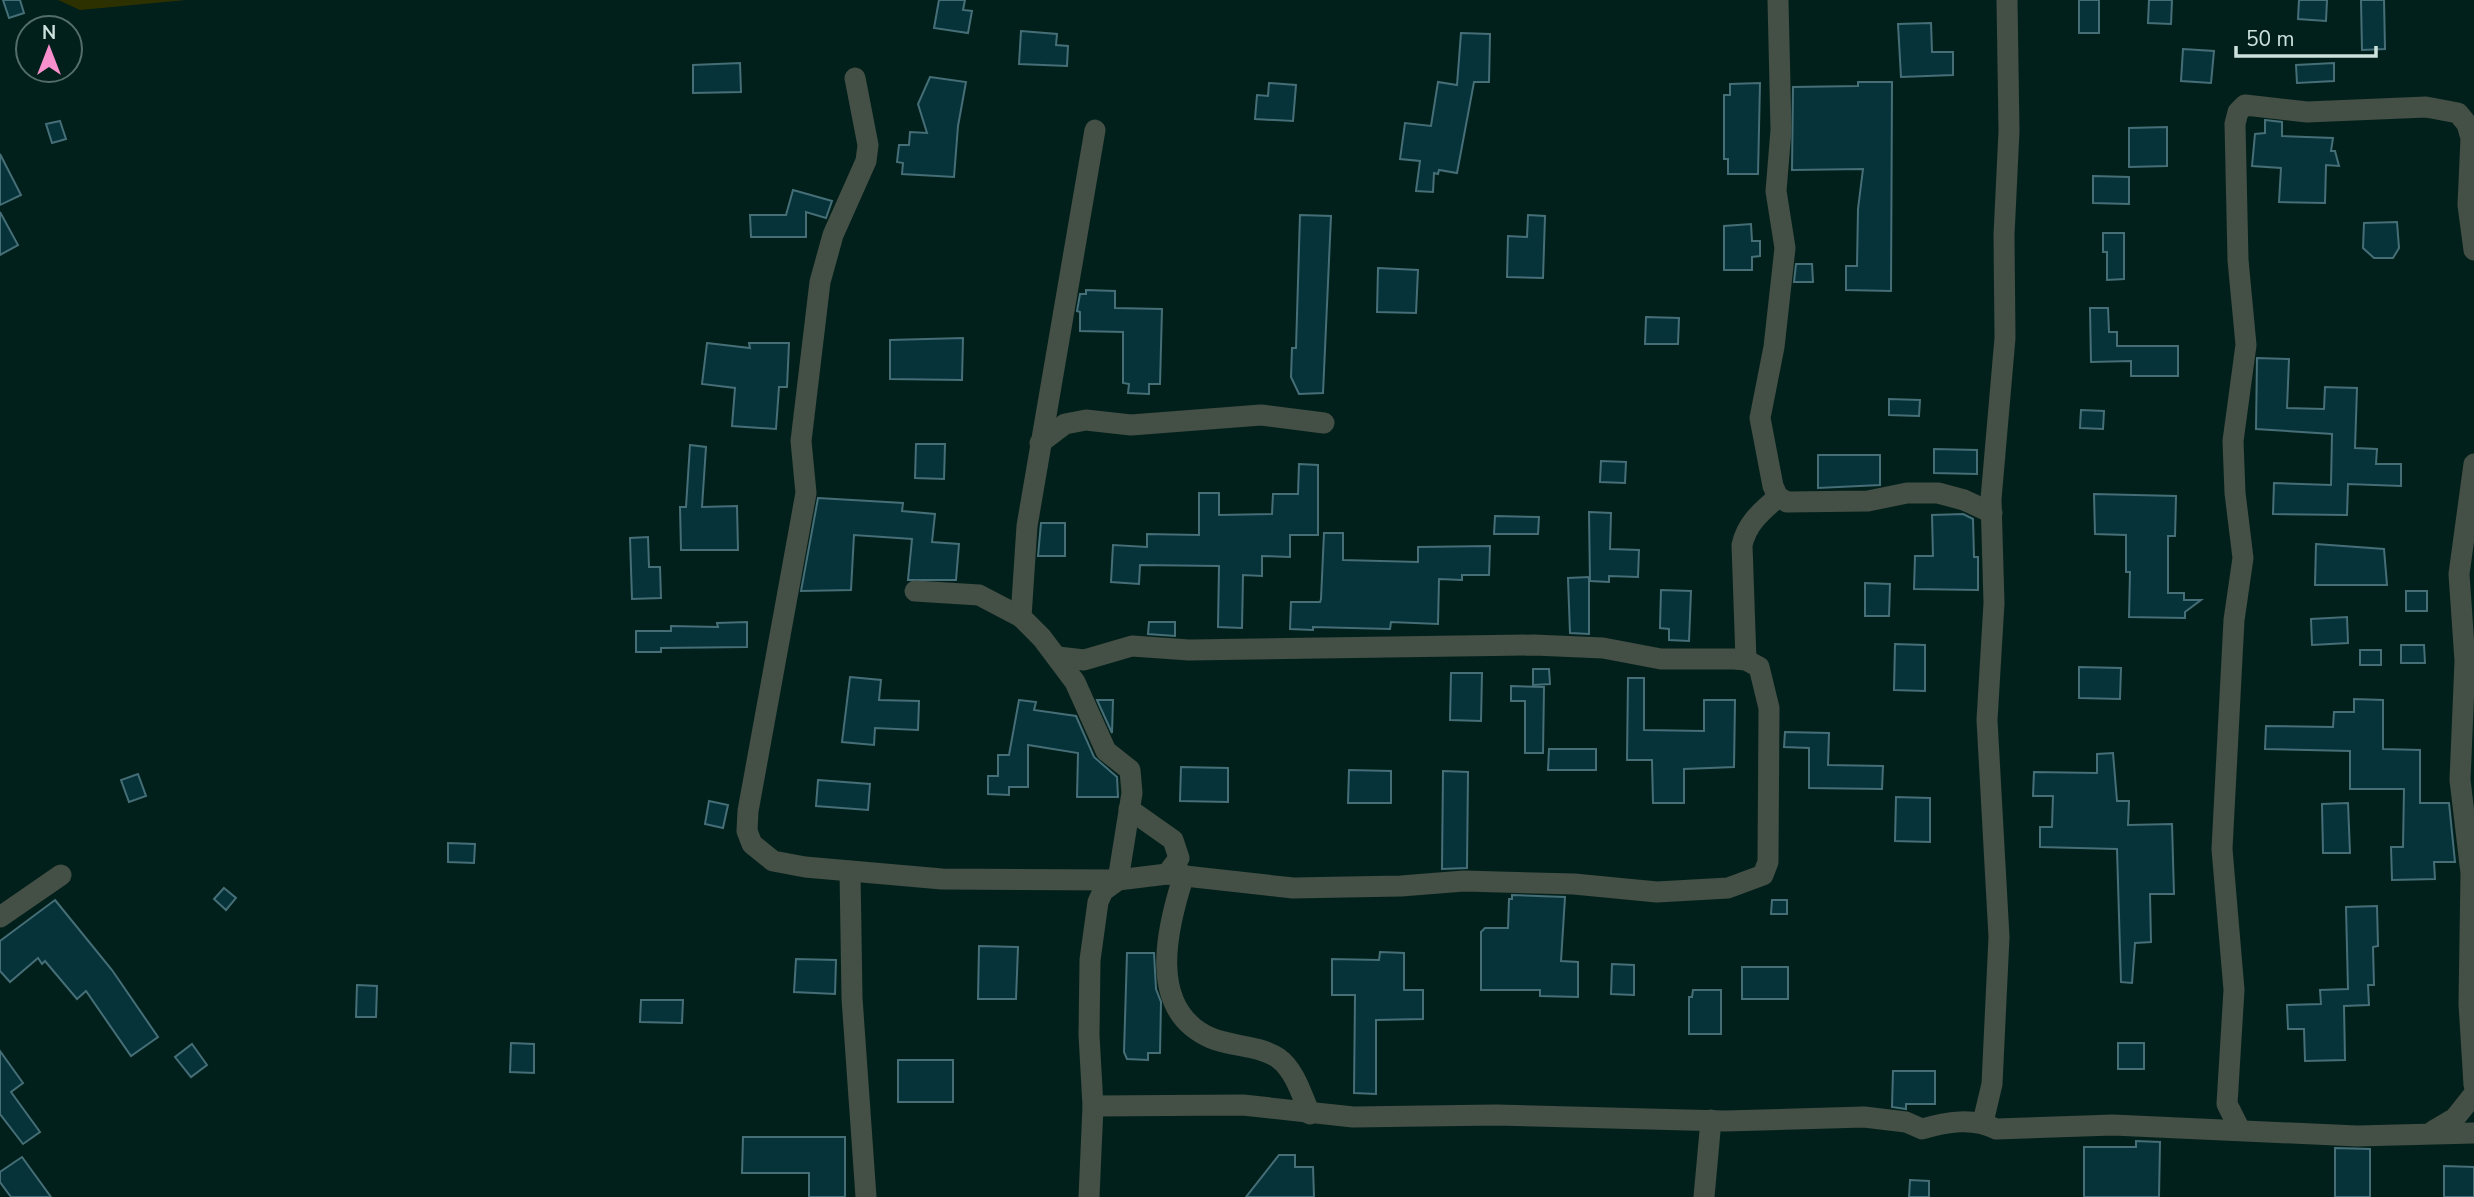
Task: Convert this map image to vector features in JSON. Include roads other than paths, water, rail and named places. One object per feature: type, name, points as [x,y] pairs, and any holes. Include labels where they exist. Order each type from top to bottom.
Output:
[{"type":"street","points":[[1778,0],[1782,130],[1776,191],[1785,248],[1774,347],[1760,418],[1773,486],[1778,497],[1787,502],[1868,501],[1907,493],[1938,493],[1965,500],[1992,513]]},
{"type":"street","points":[[1983,1122],[1992,1084],[1998,937],[1987,720],[1994,603],[1992,513],[2005,338],[2004,235],[2009,131],[2007,0]]},
{"type":"street","points":[[855,78],[868,145],[866,162],[834,235],[820,282],[801,441],[806,493],[779,653],[756,761],[747,831],[752,844],[762,855],[773,860],[850,871],[942,879],[1118,880],[1175,874],[1293,888],[1330,889],[1464,881],[1574,884],[1657,892],[1705,890],[1748,883],[1763,875],[1768,862],[1769,708],[1759,667],[1746,660],[1661,659],[1604,648],[1421,645],[1189,650],[1132,646],[1084,660],[1058,657]]},
{"type":"street","points":[[2239,1130],[2227,1104],[2234,990],[2222,849],[2234,620],[2243,558],[2235,493],[2233,441],[2246,345],[2238,260],[2235,124],[2238,111],[2245,105],[2260,105],[2306,112],[2426,107],[2458,113],[2467,124],[2471,138],[2468,205],[2474,250]]},
{"type":"street","points":[[1021,617],[1027,526],[1095,130]]},
{"type":"street","points":[[1040,443],[1065,425],[1086,420],[1131,425],[1261,415],[1324,423]]},
{"type":"street","points":[[2474,464],[2459,574],[2465,661],[2460,780],[2471,873],[2469,1004],[2474,1085]]},
{"type":"street","points":[[1746,660],[1742,545],[1745,532],[1756,517],[1778,497]]},
{"type":"street","points":[[915,591],[979,595],[1021,617],[1058,657],[1075,682],[1106,751],[1130,770],[1133,780],[1118,880],[1103,891],[1098,902],[1090,960],[1089,1035],[1093,1106],[1089,1197]]},
{"type":"street","points":[[1075,682],[1084,660]]},
{"type":"street","points":[[1129,809],[1173,840],[1179,858],[1169,919],[1166,959],[1169,991],[1179,1014],[1194,1029],[1213,1039],[1278,1058],[1292,1074],[1310,1114]]},
{"type":"street","points":[[850,871],[852,998],[866,1197]]},
{"type":"street","points":[[0,916],[61,875]]},
{"type":"street","points":[[2431,1132],[2455,1118],[2474,1094]]},
{"type":"street","points":[[2205,1128],[2227,1104]]},
{"type":"street","points":[[1093,1106],[1243,1105],[1353,1117],[1496,1115],[1791,1121],[1864,1117],[1906,1122],[1922,1129],[1949,1122],[1983,1122],[1996,1129],[2113,1125],[2357,1136],[2431,1132],[2474,1133]]},
{"type":"street","points":[[1704,1197],[1711,1119]]}]
